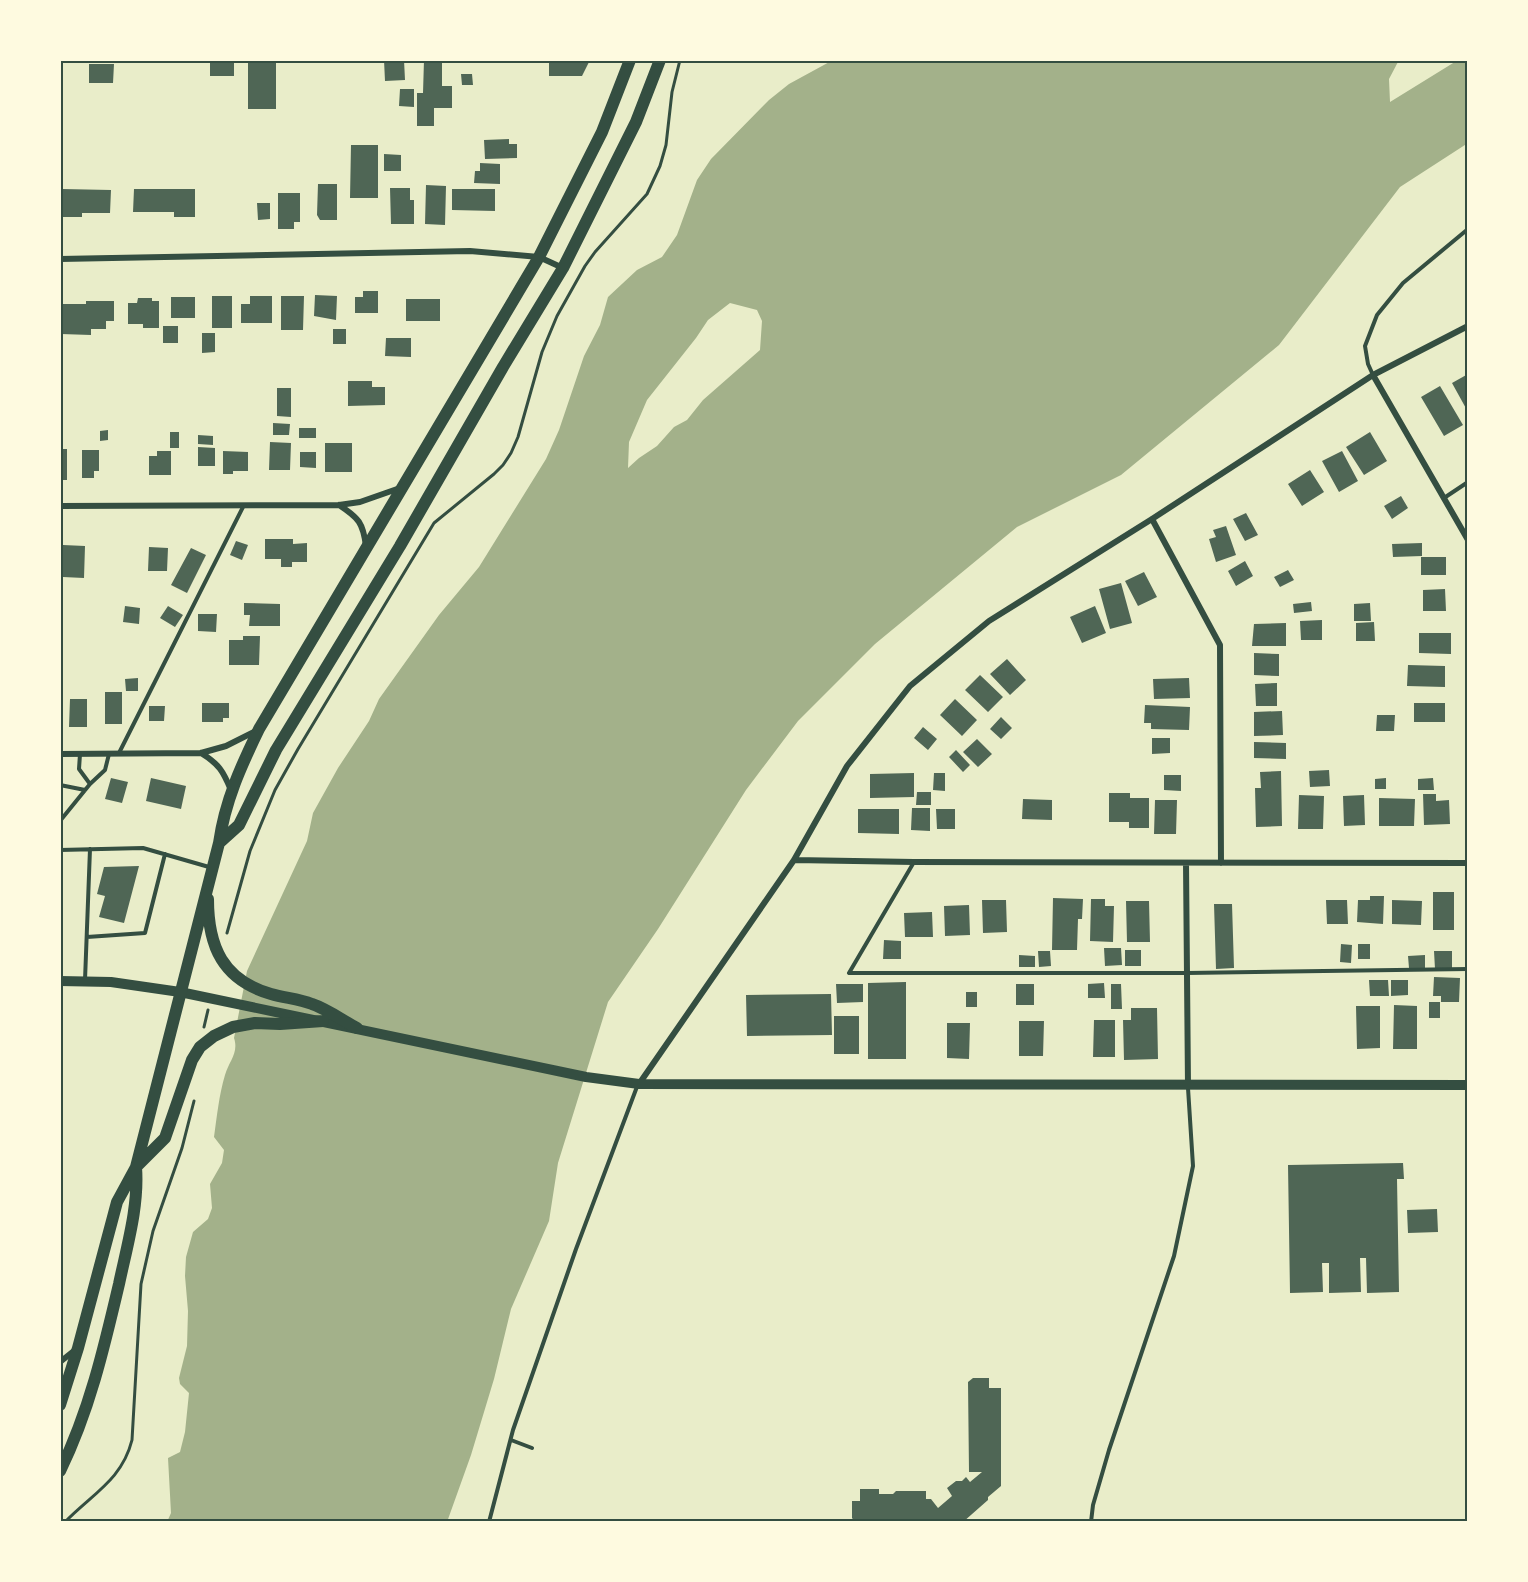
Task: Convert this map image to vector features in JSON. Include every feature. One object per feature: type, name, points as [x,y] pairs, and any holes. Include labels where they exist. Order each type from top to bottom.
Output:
[{"type":"main road","points":[[219,843],[238,825],[276,750],[400,546],[563,268],[636,122],[660,60]]},
{"type":"main road","points":[[60,1405],[78,1348],[117,1202],[136,1167],[231,790],[259,729],[539,257],[602,132],[629,62]]},
{"type":"main road","points":[[208,882],[208,908],[212,935],[221,958],[238,979],[249,986],[272,994],[313,1004],[357,1028]]},
{"type":"main road","points":[[60,981],[111,982],[180,992],[586,1077],[639,1084],[1468,1085]]},
{"type":"main road","points":[[60,1471],[84,1415],[108,1330],[134,1209],[137,1184],[136,1167],[165,1138],[192,1060],[202,1045],[220,1032],[233,1027],[255,1023],[323,1022]]},
{"type":"street","points":[[60,259],[470,251],[539,257],[563,268]]},
{"type":"street","points":[[639,1084],[794,860],[847,766],[910,686],[989,621],[1152,519],[1373,375],[1468,326]]},
{"type":"street","points":[[1373,375],[1468,540]]},
{"type":"street","points":[[60,506],[339,505],[360,502],[400,488]]},
{"type":"street","points":[[339,505],[354,514],[361,522],[366,548]]},
{"type":"street","points":[[1152,519],[1220,645],[1221,862]]},
{"type":"street","points":[[60,754],[201,753],[226,746],[259,729]]},
{"type":"street","points":[[201,753],[215,761],[231,790]]},
{"type":"street","points":[[794,860],[1468,863]]},
{"type":"street","points":[[1186,862],[1188,1086]]},
{"type":"street","points":[[60,1362],[78,1348]]},
{"type":"lane","points":[[1373,375],[1368,364],[1365,346],[1377,315],[1403,283],[1468,229]]},
{"type":"lane","points":[[1444,498],[1468,482]]},
{"type":"lane","points":[[119,754],[244,505]]},
{"type":"lane","points":[[80,754],[79,769],[90,784]]},
{"type":"lane","points":[[60,821],[90,784],[105,770],[109,754]]},
{"type":"lane","points":[[60,785],[85,790]]},
{"type":"lane","points":[[60,850],[143,848],[212,868]]},
{"type":"lane","points":[[85,982],[90,849]]},
{"type":"lane","points":[[87,937],[145,933],[165,854]]},
{"type":"lane","points":[[914,862],[849,973],[1187,973],[1468,969]]},
{"type":"lane","points":[[489,1522],[510,1440],[576,1249],[639,1084]]},
{"type":"lane","points":[[1091,1522],[1093,1505],[1109,1450],[1174,1256],[1193,1166],[1188,1086]]},
{"type":"lane","points":[[510,1440],[532,1448]]},
{"type":"path","points":[[221,958],[250,851],[267,808],[286,770],[434,523],[494,474],[511,453],[518,437],[542,352],[558,316],[590,259],[647,194],[660,166],[666,145],[672,92],[680,60]]},
{"type":"path","points":[[202,1045],[204,1022],[211,998]]},
{"type":"path","points":[[65,1522],[111,1480],[126,1460],[132,1440],[141,1284],[153,1231],[182,1148],[196,1091]]},
{"type":"shaded area","points":[[833,60],[1399,60],[1389,79],[1390,102],[1458,60],[1468,60],[1468,143],[1400,187],[1279,345],[1121,475],[1017,527],[875,644],[798,721],[746,790],[658,929],[608,1002],[558,1163],[549,1221],[511,1309],[494,1379],[471,1455],[447,1522],[167,1522],[171,1513],[168,1458],[180,1452],[185,1432],[189,1393],[180,1384],[179,1378],[187,1346],[186,1257],[193,1232],[208,1219],[212,1208],[210,1184],[222,1163],[224,1150],[214,1137],[218,1106],[223,1083],[234,1053],[234,1038],[247,971],[307,841],[313,813],[338,768],[369,721],[379,699],[439,615],[479,567],[546,459],[559,430],[584,356],[600,325],[608,297],[637,270],[662,257],[677,235],[697,180],[711,159],[769,100],[789,84]],"holes":[[[730,303],[757,310],[762,321],[760,350],[703,400],[687,420],[674,427],[657,446],[628,468],[629,442],[647,400],[708,320]]]},
{"type":"building","points":[[210,60],[234,60],[234,76],[210,76]]},
{"type":"building","points":[[248,60],[276,60],[276,109],[248,109]]},
{"type":"building","points":[[384,60],[404,60],[405,80],[385,81]]},
{"type":"building","points":[[424,60],[442,60],[442,86],[452,86],[452,108],[434,108],[434,126],[417,126],[417,93],[423,93]]},
{"type":"building","points":[[549,60],[590,60],[582,76],[549,76]]},
{"type":"building","points":[[89,64],[114,64],[113,83],[89,83]]},
{"type":"building","points":[[461,74],[472,74],[473,85],[462,85]]},
{"type":"building","points":[[400,89],[414,89],[414,107],[399,106]]},
{"type":"building","points":[[509,139],[509,144],[517,144],[517,158],[485,159],[484,140]]},
{"type":"building","points":[[351,145],[378,145],[378,198],[350,198]]},
{"type":"building","points":[[384,154],[401,155],[401,171],[384,171]]},
{"type":"building","points":[[480,163],[500,164],[500,184],[474,183],[475,171],[480,171]]},
{"type":"building","points":[[318,184],[337,184],[337,220],[320,220],[317,215]]},
{"type":"building","points":[[426,185],[446,186],[445,225],[425,224]]},
{"type":"building","points":[[390,188],[410,188],[410,200],[414,200],[414,224],[391,224]]},
{"type":"building","points":[[62,189],[111,190],[110,213],[82,213],[82,217],[61,217]]},
{"type":"building","points":[[134,189],[195,189],[195,217],[174,217],[174,212],[133,212]]},
{"type":"building","points":[[452,189],[495,189],[495,211],[452,210]]},
{"type":"building","points":[[278,193],[300,193],[300,222],[294,222],[294,229],[278,229]]},
{"type":"building","points":[[257,203],[270,203],[270,219],[258,220]]},
{"type":"building","points":[[363,291],[378,291],[378,313],[355,313],[355,297],[363,297]]},
{"type":"building","points":[[315,295],[337,296],[336,320],[314,316]]},
{"type":"building","points":[[212,296],[232,296],[232,328],[212,328]]},
{"type":"building","points":[[250,296],[272,296],[272,323],[241,323],[241,304],[250,304]]},
{"type":"building","points":[[281,296],[304,296],[303,330],[281,330]]},
{"type":"building","points":[[171,297],[195,297],[195,318],[171,318]]},
{"type":"building","points":[[138,298],[152,298],[152,301],[159,301],[159,328],[143,328],[143,324],[128,324],[128,303],[137,303]]},
{"type":"building","points":[[406,299],[440,299],[440,321],[406,321]]},
{"type":"building","points":[[86,301],[114,301],[114,321],[106,321],[106,329],[91,329],[91,335],[61,334],[62,304],[86,304]]},
{"type":"building","points":[[163,326],[178,326],[178,343],[163,343]]},
{"type":"building","points":[[333,329],[346,329],[346,344],[333,344]]},
{"type":"building","points":[[202,333],[215,333],[215,352],[202,353]]},
{"type":"building","points":[[386,338],[411,338],[411,357],[385,356]]},
{"type":"building","points":[[1468,374],[1468,412],[1452,383]]},
{"type":"building","points":[[348,381],[372,381],[372,387],[385,387],[385,405],[348,406]]},
{"type":"building","points":[[1440,386],[1463,425],[1444,436],[1421,397]]},
{"type":"building","points":[[277,388],[291,388],[291,417],[277,416]]},
{"type":"building","points":[[273,423],[290,424],[289,435],[273,435]]},
{"type":"building","points":[[299,428],[316,428],[316,438],[299,438]]},
{"type":"building","points":[[108,430],[108,440],[100,441],[100,431]]},
{"type":"building","points":[[170,432],[179,432],[179,448],[170,448]]},
{"type":"building","points":[[1370,432],[1387,461],[1364,475],[1346,447]]},
{"type":"building","points":[[198,435],[213,436],[213,445],[198,444]]},
{"type":"building","points":[[270,442],[291,443],[290,470],[269,470]]},
{"type":"building","points":[[325,443],[352,443],[352,472],[325,472]]},
{"type":"building","points":[[198,447],[215,448],[215,466],[198,466]]},
{"type":"building","points":[[60,449],[67,449],[67,480],[60,480]]},
{"type":"building","points":[[82,450],[99,450],[99,471],[94,471],[94,478],[82,478]]},
{"type":"building","points":[[157,451],[171,451],[171,475],[149,475],[149,456],[157,456]]},
{"type":"building","points":[[223,451],[248,452],[248,471],[223,474]]},
{"type":"building","points":[[1342,451],[1358,481],[1339,492],[1322,461]]},
{"type":"building","points":[[300,452],[316,452],[316,468],[300,467]]},
{"type":"building","points":[[1310,470],[1324,492],[1302,506],[1288,484]]},
{"type":"building","points":[[1401,496],[1408,508],[1392,519],[1384,506]]},
{"type":"building","points":[[1246,513],[1258,535],[1245,541],[1233,519]]},
{"type":"building","points":[[1226,526],[1236,555],[1216,562],[1209,539],[1216,537],[1213,530]]},
{"type":"building","points":[[265,539],[293,539],[293,544],[307,543],[307,562],[292,562],[292,567],[281,567],[281,559],[265,559]]},
{"type":"building","points":[[236,541],[248,545],[242,560],[230,555]]},
{"type":"building","points":[[1422,543],[1422,556],[1393,557],[1392,544]]},
{"type":"building","points":[[63,545],[85,546],[84,578],[63,577]]},
{"type":"building","points":[[149,547],[168,548],[167,571],[148,571]]},
{"type":"building","points":[[191,548],[206,555],[187,593],[171,585]]},
{"type":"building","points":[[1421,557],[1446,557],[1446,575],[1421,575]]},
{"type":"building","points":[[1245,561],[1253,576],[1236,586],[1228,571]]},
{"type":"building","points":[[1288,570],[1294,580],[1280,587],[1274,577]]},
{"type":"building","points":[[1144,572],[1157,597],[1138,606],[1125,581]]},
{"type":"building","points":[[1121,583],[1132,623],[1110,629],[1099,589]]},
{"type":"building","points":[[1445,589],[1446,611],[1423,611],[1423,590]]},
{"type":"building","points":[[1311,602],[1312,611],[1294,613],[1293,604]]},
{"type":"building","points":[[244,603],[280,604],[280,626],[249,626],[250,615],[244,615]]},
{"type":"building","points":[[1370,603],[1371,621],[1354,621],[1354,604]]},
{"type":"building","points":[[125,606],[140,608],[139,624],[123,622]]},
{"type":"building","points":[[168,606],[183,615],[175,627],[160,618]]},
{"type":"building","points":[[1095,606],[1106,633],[1082,643],[1070,617]]},
{"type":"building","points":[[198,614],[217,614],[216,632],[198,631]]},
{"type":"building","points":[[1322,620],[1322,640],[1301,640],[1300,621]]},
{"type":"building","points":[[1374,622],[1375,641],[1356,641],[1356,623]]},
{"type":"building","points":[[1286,623],[1286,646],[1252,646],[1254,624]]},
{"type":"building","points":[[1419,633],[1451,633],[1451,654],[1419,653]]},
{"type":"building","points":[[243,636],[260,636],[259,665],[229,665],[229,640],[243,640]]},
{"type":"building","points":[[1254,653],[1279,654],[1279,676],[1254,675]]},
{"type":"building","points":[[1007,659],[1026,680],[1010,695],[990,674]]},
{"type":"building","points":[[1408,665],[1445,666],[1445,687],[1407,686]]},
{"type":"building","points":[[980,675],[1003,697],[988,712],[965,690]]},
{"type":"building","points":[[138,678],[138,691],[126,691],[125,679]]},
{"type":"building","points":[[1189,678],[1190,698],[1154,699],[1153,679]]},
{"type":"building","points":[[1277,683],[1277,706],[1256,706],[1255,684]]},
{"type":"building","points":[[105,692],[122,692],[122,724],[105,724]]},
{"type":"building","points":[[70,699],[87,699],[87,727],[69,727]]},
{"type":"building","points":[[955,699],[977,720],[962,736],[940,715]]},
{"type":"building","points":[[202,703],[229,703],[229,718],[223,718],[223,722],[202,722]]},
{"type":"building","points":[[1414,703],[1445,703],[1445,722],[1414,722]]},
{"type":"building","points":[[1145,705],[1190,707],[1189,730],[1151,729],[1151,723],[1144,723]]},
{"type":"building","points":[[149,706],[165,706],[164,721],[149,721]]},
{"type":"building","points":[[1282,711],[1283,735],[1254,736],[1254,712]]},
{"type":"building","points":[[1377,715],[1395,715],[1394,731],[1376,731]]},
{"type":"building","points":[[1001,717],[1012,728],[1001,739],[990,729]]},
{"type":"building","points":[[923,727],[937,739],[928,750],[914,738]]},
{"type":"building","points":[[1152,738],[1170,738],[1170,753],[1152,754]]},
{"type":"building","points":[[977,739],[992,754],[978,767],[963,752]]},
{"type":"building","points":[[1254,742],[1286,743],[1286,759],[1254,758]]},
{"type":"building","points":[[956,750],[970,765],[963,772],[949,757]]},
{"type":"building","points":[[1329,770],[1330,786],[1310,787],[1309,771]]},
{"type":"building","points":[[1281,771],[1282,826],[1256,827],[1255,788],[1261,788],[1260,772]]},
{"type":"building","points":[[914,773],[914,797],[870,798],[870,774]]},
{"type":"building","points":[[934,773],[945,773],[945,791],[933,790]]},
{"type":"building","points":[[1164,775],[1181,775],[1181,791],[1164,790]]},
{"type":"building","points":[[111,778],[128,782],[122,803],[105,799]]},
{"type":"building","points":[[151,778],[186,786],[181,809],[146,801]]},
{"type":"building","points":[[1386,778],[1386,789],[1375,789],[1375,779]]},
{"type":"building","points":[[1433,778],[1434,790],[1418,790],[1418,779]]},
{"type":"building","points":[[917,792],[931,792],[931,805],[916,805]]},
{"type":"building","points":[[1109,793],[1130,793],[1130,798],[1149,798],[1149,828],[1129,828],[1129,822],[1109,822]]},
{"type":"building","points":[[1423,794],[1436,794],[1436,801],[1449,800],[1450,824],[1424,825]]},
{"type":"building","points":[[1299,795],[1324,796],[1323,829],[1298,829]]},
{"type":"building","points":[[1364,795],[1365,825],[1344,826],[1343,796]]},
{"type":"building","points":[[1379,798],[1415,799],[1414,826],[1379,826]]},
{"type":"building","points":[[1023,799],[1052,800],[1052,820],[1022,819]]},
{"type":"building","points":[[1155,800],[1177,800],[1176,834],[1154,834]]},
{"type":"building","points":[[912,808],[930,808],[930,831],[911,830]]},
{"type":"building","points":[[858,809],[899,809],[899,834],[858,833]]},
{"type":"building","points":[[936,809],[955,809],[955,829],[937,829]]},
{"type":"building","points":[[139,866],[124,923],[99,917],[105,896],[97,894],[104,867]]},
{"type":"building","points":[[1433,892],[1454,892],[1454,930],[1433,930]]},
{"type":"building","points":[[1370,896],[1384,896],[1383,924],[1357,922],[1358,900],[1370,900]]},
{"type":"building","points":[[1053,898],[1083,899],[1082,919],[1078,919],[1077,950],[1052,950]]},
{"type":"building","points":[[1091,899],[1105,899],[1105,906],[1114,906],[1113,942],[1090,941]]},
{"type":"building","points":[[982,900],[1006,900],[1007,932],[983,933]]},
{"type":"building","points":[[1326,900],[1347,900],[1348,924],[1327,924]]},
{"type":"building","points":[[1392,900],[1422,901],[1421,925],[1392,924]]},
{"type":"building","points":[[1126,901],[1149,901],[1150,942],[1127,942]]},
{"type":"building","points":[[1214,904],[1232,904],[1234,968],[1216,969]]},
{"type":"building","points":[[969,905],[970,935],[945,936],[944,906]]},
{"type":"building","points":[[932,912],[933,937],[905,937],[904,913]]},
{"type":"building","points":[[884,940],[901,941],[901,959],[883,959]]},
{"type":"building","points":[[1341,944],[1352,945],[1351,963],[1340,962]]},
{"type":"building","points":[[1358,944],[1370,944],[1370,959],[1358,959]]},
{"type":"building","points":[[1104,948],[1121,948],[1122,965],[1105,966]]},
{"type":"building","points":[[1125,950],[1141,950],[1141,966],[1125,966]]},
{"type":"building","points":[[1038,951],[1050,951],[1051,966],[1039,967]]},
{"type":"building","points":[[1434,951],[1452,951],[1452,968],[1435,969]]},
{"type":"building","points":[[1019,955],[1035,956],[1035,967],[1019,967]]},
{"type":"building","points":[[1425,955],[1425,968],[1409,968],[1408,956]]},
{"type":"building","points":[[1434,977],[1460,978],[1459,1002],[1441,1002],[1441,996],[1433,996]]},
{"type":"building","points":[[1369,980],[1388,980],[1389,996],[1370,996]]},
{"type":"building","points":[[1391,980],[1408,980],[1408,995],[1391,996]]},
{"type":"building","points":[[906,982],[906,1059],[868,1059],[868,983]]},
{"type":"building","points":[[1104,983],[1105,998],[1088,998],[1088,984]]},
{"type":"building","points":[[836,984],[863,984],[863,1002],[837,1003]]},
{"type":"building","points":[[1016,984],[1034,984],[1034,1005],[1016,1005]]},
{"type":"building","points":[[1111,984],[1121,984],[1122,1009],[1111,1009]]},
{"type":"building","points":[[966,992],[977,992],[977,1007],[966,1007]]},
{"type":"building","points":[[831,994],[832,1035],[747,1036],[746,995]]},
{"type":"building","points":[[1429,1002],[1440,1002],[1440,1018],[1429,1018]]},
{"type":"building","points":[[1394,1005],[1417,1006],[1417,1049],[1393,1049]]},
{"type":"building","points":[[1356,1006],[1380,1006],[1380,1048],[1357,1049]]},
{"type":"building","points":[[1131,1008],[1157,1008],[1158,1059],[1124,1060],[1123,1020],[1131,1020]]},
{"type":"building","points":[[834,1016],[859,1016],[859,1054],[834,1054]]},
{"type":"building","points":[[1094,1020],[1115,1020],[1115,1057],[1093,1057]]},
{"type":"building","points":[[1019,1021],[1044,1021],[1043,1056],[1019,1056]]},
{"type":"building","points":[[947,1023],[970,1023],[969,1059],[947,1058]]},
{"type":"building","points":[[1403,1163],[1404,1179],[1397,1179],[1399,1292],[1367,1293],[1366,1258],[1360,1258],[1361,1292],[1329,1293],[1329,1263],[1322,1263],[1323,1292],[1290,1293],[1288,1165]]},
{"type":"building","points":[[1437,1209],[1438,1232],[1408,1233],[1407,1210]]},
{"type":"building","points":[[973,1378],[989,1378],[989,1388],[1001,1388],[1001,1486],[963,1522],[855,1522],[852,1518],[852,1501],[860,1501],[860,1489],[879,1489],[879,1494],[893,1494],[896,1491],[926,1491],[926,1499],[931,1499],[938,1508],[952,1496],[947,1488],[966,1477],[970,1482],[982,1472],[969,1472],[968,1382]]}]
